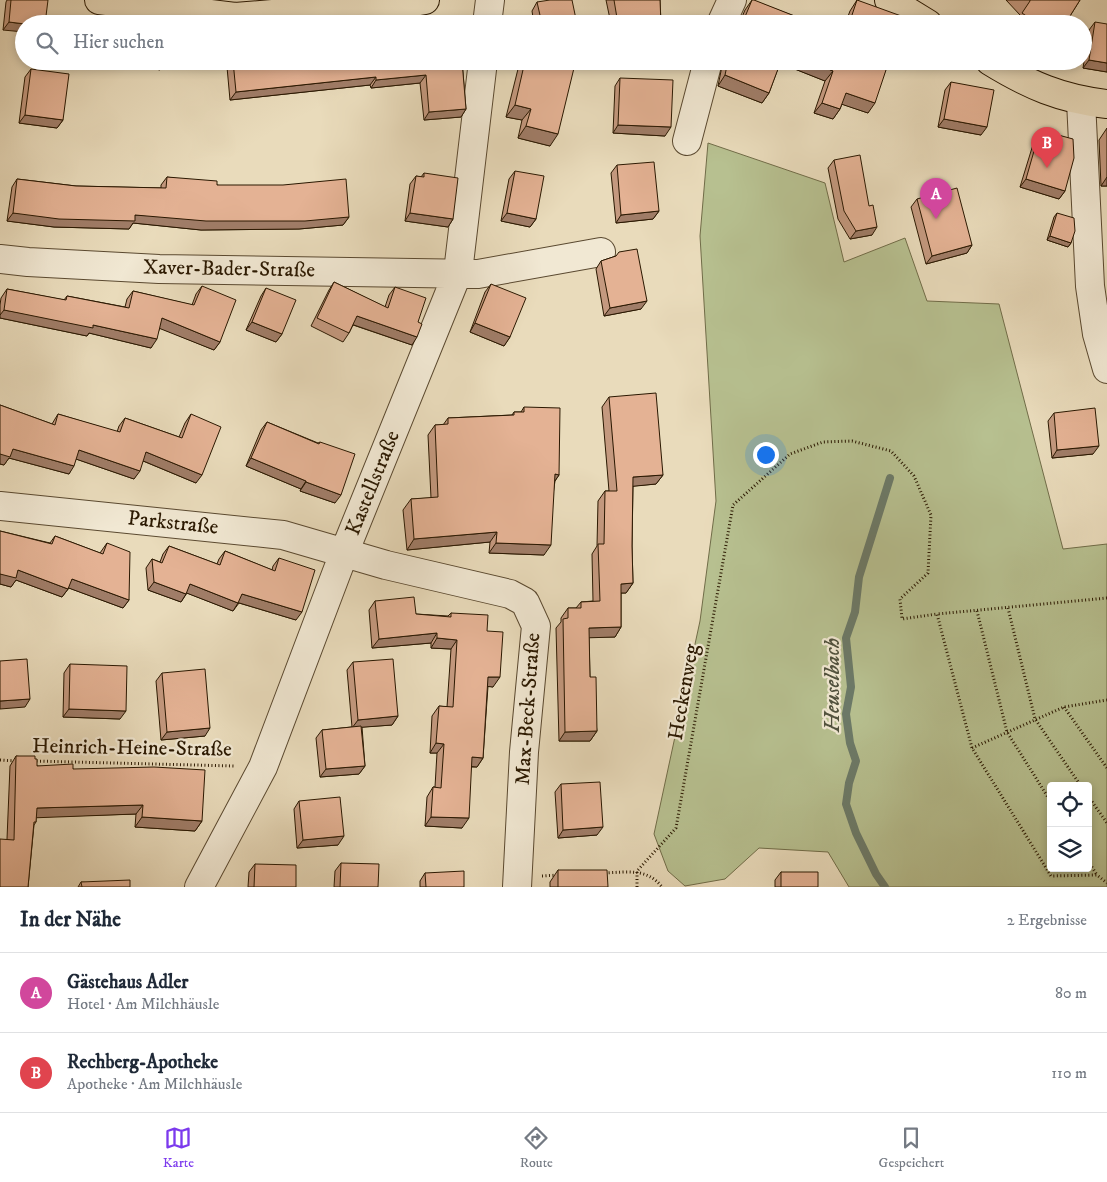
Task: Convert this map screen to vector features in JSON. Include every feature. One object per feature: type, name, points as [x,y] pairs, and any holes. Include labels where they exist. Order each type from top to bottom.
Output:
[{"type":"main road","points":[[99,0],[219,15]]},
{"type":"main road","points":[[260,15],[399,4],[425,0]]},
{"type":"main road","points":[[889,0],[913,15]]},
{"type":"main road","points":[[1005,70],[1041,89],[1080,101],[1107,104]]},
{"type":"street","points":[[488,15],[490,0]]},
{"type":"street","points":[[725,15],[732,0]]},
{"type":"street","name":"Kastellstraße","points":[[199,887],[263,767],[344,552],[458,272],[482,70]]},
{"type":"street","points":[[686,141],[706,70]]},
{"type":"street","points":[[1080,101],[1090,286],[1097,334],[1107,369]]},
{"type":"street","name":"Xaver-Bader-Straße","points":[[0,259],[159,269],[458,272],[478,274],[601,252]]},
{"type":"street","name":"Parkstraße","points":[[0,506],[283,535],[344,552]]},
{"type":"street","name":"Max-Beck-Straße","points":[[344,552],[386,565],[510,594],[525,602],[536,626],[524,752],[517,882]]},
{"type":"path","name":"Heckenweg","points":[[637,871],[676,828],[733,504],[790,454],[823,442],[852,441],[891,451],[914,476],[931,515],[928,572],[900,599],[902,619],[937,614]]},
{"type":"path","points":[[1097,875],[1051,876],[972,748],[937,614],[1107,598]]},
{"type":"path","points":[[1008,608],[1035,719],[1078,782]]},
{"type":"path","points":[[977,611],[1007,732],[1047,796]]},
{"type":"path","points":[[972,748],[1064,707],[1107,700]]},
{"type":"path","points":[[1064,707],[1107,768]]},
{"type":"path","name":"Heinrich-Heine-Straße","points":[[0,760],[20,761]]},
{"type":"path","name":"Heinrich-Heine-Straße","points":[[29,761],[263,767]]},
{"type":"path","points":[[1092,802],[1107,823]]},
{"type":"path","points":[[1092,867],[1097,875],[1107,883]]},
{"type":"path","points":[[637,871],[637,887]]},
{"type":"path","points":[[600,873],[637,871],[656,878],[662,887]]},
{"type":"path","points":[[517,882],[563,875]]},
{"type":"green space","points":[[708,143],[825,183],[844,262],[905,238],[927,301],[999,304],[1063,549],[1107,544],[1107,887],[849,887],[828,852],[759,848],[725,879],[685,886],[668,871],[654,834],[700,621],[716,501],[700,236]]},
{"type":"building","points":[[11,0],[48,0],[46,15],[15,15],[15,23],[9,22]]},
{"type":"building","points":[[572,0],[575,15],[540,15],[537,2]]},
{"type":"building","points":[[614,0],[660,0],[661,15],[616,15]]},
{"type":"building","points":[[752,0],[754,0],[792,15],[746,15]]},
{"type":"building","points":[[857,0],[898,15],[852,15]]},
{"type":"building","points":[[1080,0],[1071,15],[1025,15],[1022,13],[1030,1]]},
{"type":"building","points":[[1095,22],[1107,24],[1107,63],[1092,60],[1092,41]]},
{"type":"building","points":[[31,70],[69,74],[63,120],[25,115]]},
{"type":"building","points":[[234,70],[463,70],[466,109],[429,112],[426,75],[376,80],[376,77],[236,92]]},
{"type":"building","points":[[523,70],[574,70],[558,134],[526,126],[531,109],[515,105]]},
{"type":"building","points":[[726,70],[778,70],[769,93],[725,75]]},
{"type":"building","points":[[831,70],[886,70],[875,103],[846,93],[840,109],[822,103],[833,71]]},
{"type":"building","points":[[620,78],[673,80],[671,127],[618,125]]},
{"type":"building","points":[[951,82],[994,90],[987,127],[944,119]]},
{"type":"building","points":[[1040,130],[1073,139],[1074,158],[1065,191],[1026,179]]},
{"type":"building","points":[[860,155],[869,206],[873,205],[877,227],[856,231],[844,211],[834,160]]},
{"type":"building","points":[[654,162],[659,211],[621,215],[617,165]]},
{"type":"building","points":[[515,171],[544,176],[536,219],[507,213]]},
{"type":"building","points":[[424,173],[458,178],[453,219],[410,213],[416,176],[424,177]]},
{"type":"building","points":[[167,177],[217,181],[217,185],[283,185],[346,179],[349,217],[305,221],[206,221],[135,215],[135,221],[59,219],[13,213],[17,179],[76,186],[166,188]]},
{"type":"building","points":[[957,188],[972,245],[932,256],[917,199]]},
{"type":"building","points":[[1057,213],[1074,218],[1075,231],[1071,243],[1050,236]]},
{"type":"building","points":[[637,249],[647,301],[610,308],[601,261],[616,256],[619,252]]},
{"type":"building","points":[[334,282],[388,308],[395,287],[426,298],[418,322],[422,324],[417,337],[357,316],[349,333],[317,318]]},
{"type":"building","points":[[491,284],[526,298],[510,337],[475,323]]},
{"type":"building","points":[[202,286],[236,300],[220,342],[162,318],[157,339],[93,325],[93,328],[4,310],[7,289],[66,300],[67,296],[129,308],[133,291],[194,305]]},
{"type":"building","points":[[266,288],[296,300],[282,334],[252,322]]},
{"type":"building","points":[[656,393],[663,475],[633,477],[633,583],[621,584],[621,627],[589,628],[590,677],[596,677],[597,731],[565,732],[563,619],[568,618],[568,608],[581,608],[581,602],[600,601],[598,544],[604,544],[605,491],[617,491],[609,397]]},
{"type":"building","points":[[0,405],[55,425],[58,414],[120,432],[125,418],[182,438],[191,414],[221,427],[202,475],[146,452],[140,471],[79,450],[74,466],[13,449],[10,457],[0,454]]},
{"type":"building","points":[[524,407],[560,408],[559,475],[555,474],[551,545],[496,543],[497,532],[414,539],[411,499],[438,497],[435,425],[448,424],[448,418],[514,415],[514,412],[524,412]]},
{"type":"building","points":[[1095,408],[1099,446],[1057,450],[1054,413]]},
{"type":"building","points":[[267,422],[319,444],[320,442],[355,454],[341,495],[251,458]]},
{"type":"building","points":[[0,531],[52,544],[55,536],[103,554],[107,543],[130,552],[129,600],[72,579],[68,589],[18,570],[16,578],[0,574]]},
{"type":"building","points":[[169,546],[220,565],[225,551],[275,571],[279,558],[315,570],[302,612],[242,594],[238,603],[190,584],[186,594],[154,582],[152,559],[162,563]]},
{"type":"building","points":[[414,597],[416,614],[451,617],[451,613],[488,615],[487,631],[503,632],[500,677],[488,677],[483,758],[472,757],[469,818],[431,817],[433,787],[441,788],[444,744],[436,743],[439,706],[453,707],[457,640],[437,638],[437,633],[379,639],[375,601]]},
{"type":"building","points":[[27,659],[30,699],[0,701],[0,661]]},
{"type":"building","points":[[393,659],[398,716],[358,720],[353,662]]},
{"type":"building","points":[[70,664],[127,666],[126,711],[69,709]]},
{"type":"building","points":[[205,669],[210,728],[167,732],[162,673]]},
{"type":"building","points":[[361,726],[365,766],[326,769],[322,730]]},
{"type":"building","points":[[16,756],[35,756],[37,766],[73,764],[73,769],[154,767],[205,770],[202,821],[142,817],[143,805],[37,808],[28,887],[0,887],[0,839],[14,840]]},
{"type":"building","points":[[600,782],[603,827],[563,830],[561,784]]},
{"type":"building","points":[[340,797],[344,836],[303,840],[299,801]]},
{"type":"building","points":[[341,863],[379,864],[378,887],[340,887]]},
{"type":"building","points":[[255,864],[296,865],[296,887],[254,887]]},
{"type":"building","points":[[558,870],[607,870],[608,887],[558,887]]},
{"type":"building","points":[[464,871],[464,887],[426,887],[425,873]]},
{"type":"building","points":[[781,872],[818,872],[818,887],[781,887]]},
{"type":"building","points":[[130,880],[130,887],[82,887],[81,882]]},
{"type":"waterway","name":"Heuselbach","points":[[885,887],[876,874],[856,833],[846,804],[849,783],[856,761],[850,743],[846,714],[851,687],[846,638],[855,612],[859,577],[890,478]]},
{"type":"place","name":"Rechberg-Apotheke","points":[[1047,168]]},
{"type":"place","name":"Gästehaus Adler","points":[[936,219]]}]
